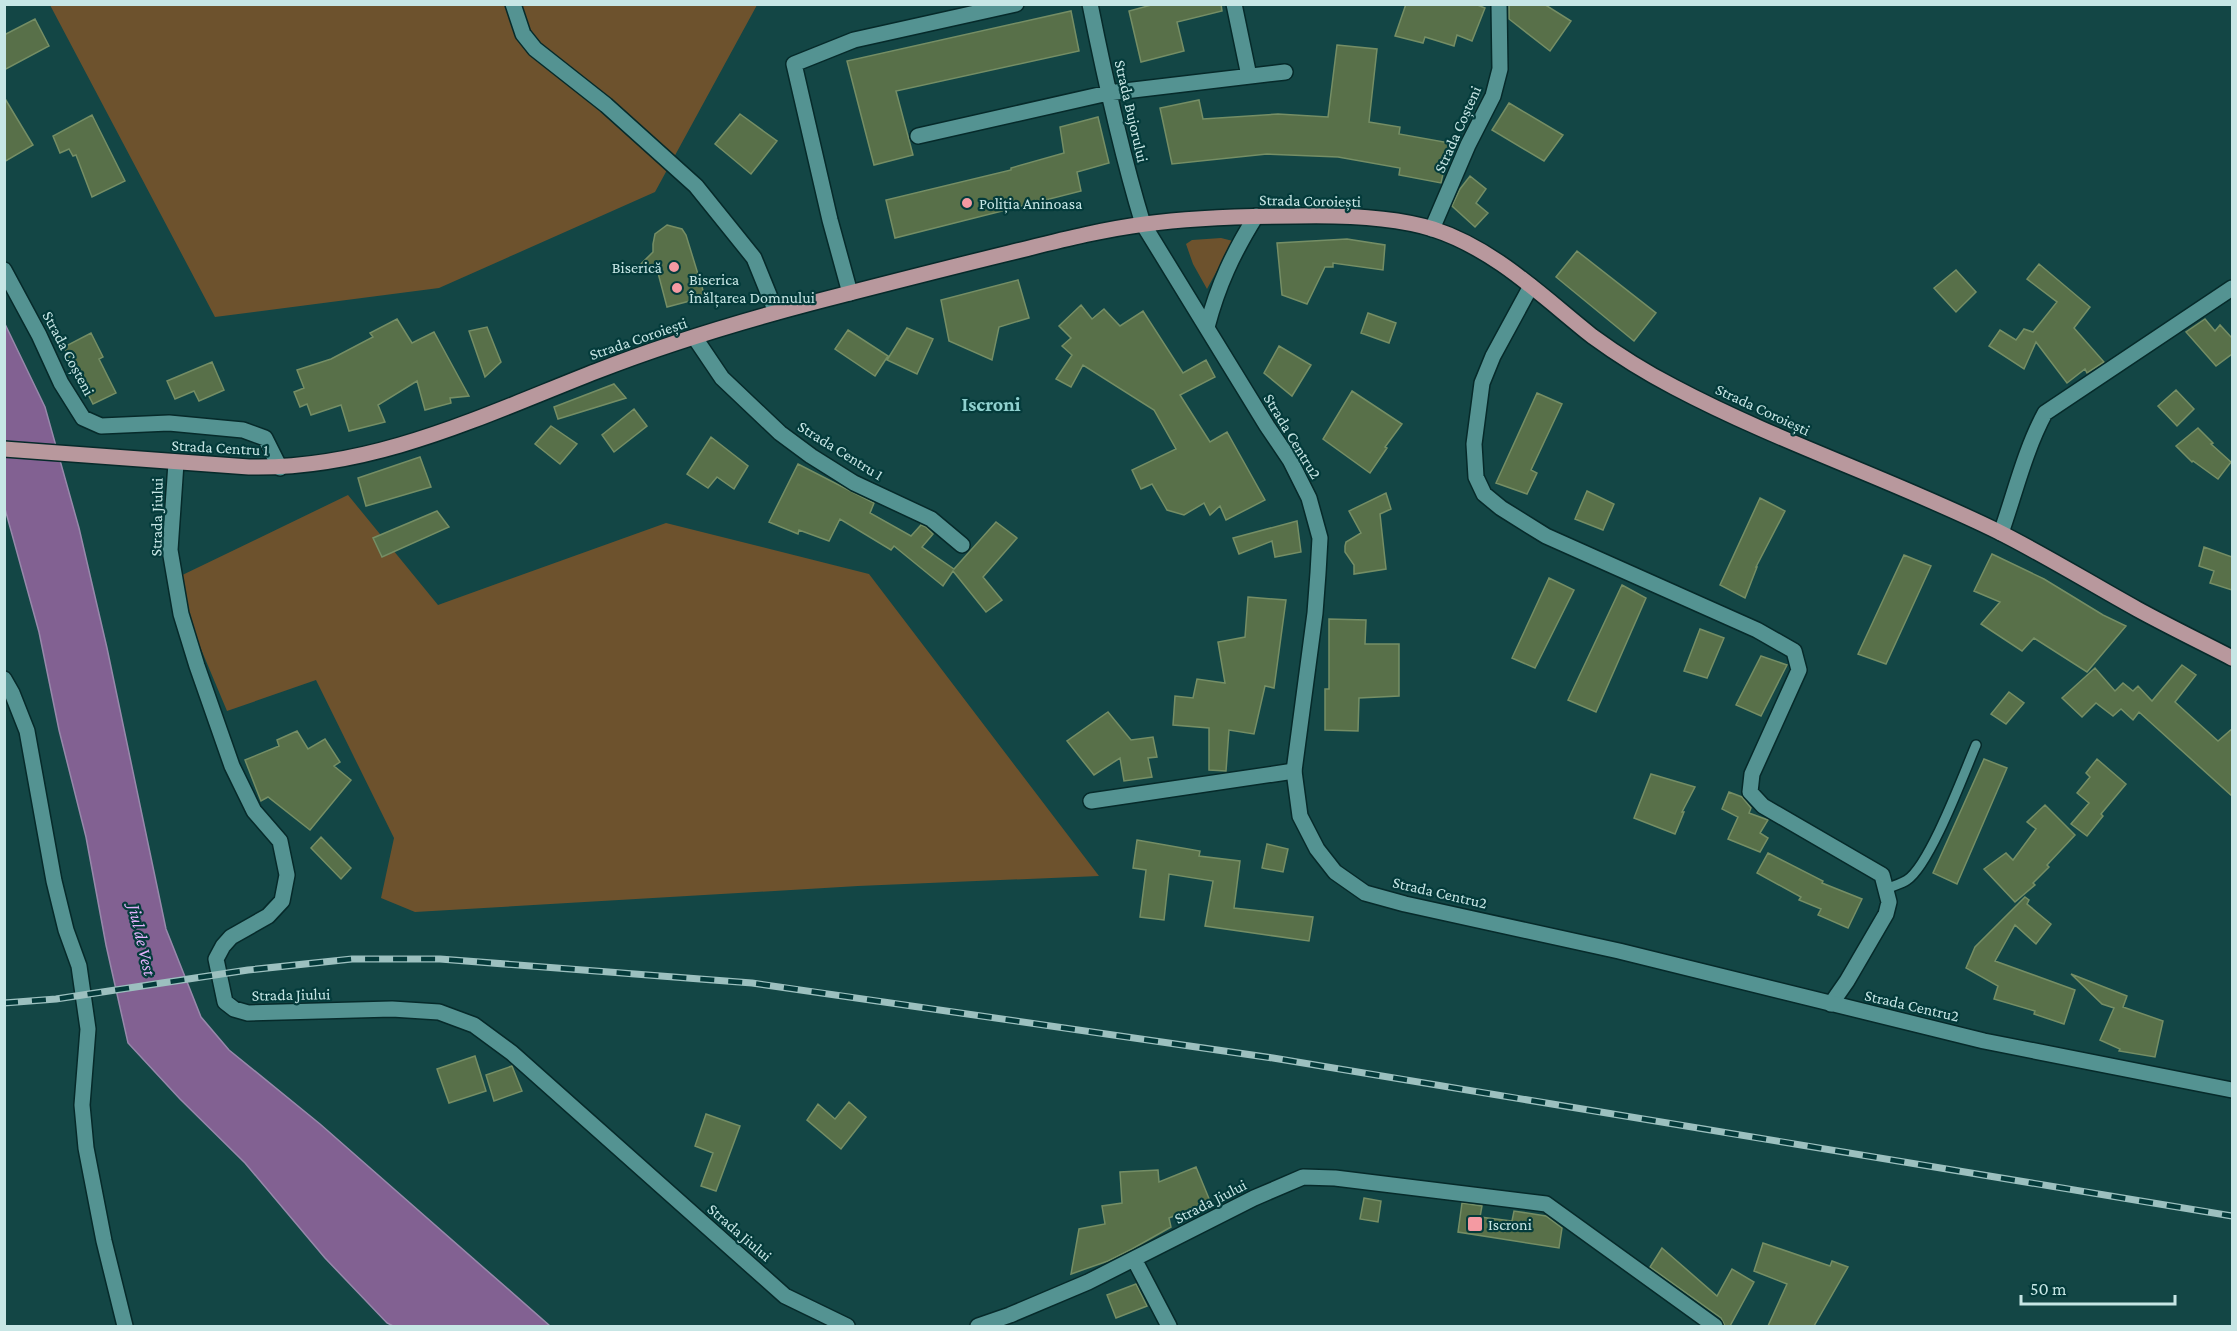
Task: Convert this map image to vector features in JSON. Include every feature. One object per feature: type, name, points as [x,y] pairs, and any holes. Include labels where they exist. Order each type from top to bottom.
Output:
[{"type":"main road","name":"Strada Coroiești","points":[[311,465],[358,456],[438,434],[604,368],[776,312],[1038,246],[1143,224],[1256,216],[1344,215],[1432,229],[1473,247],[1531,286],[1596,339],[1630,363],[1673,387],[1809,450],[1926,498],[2001,533],[2141,611],[2232,658]]},
{"type":"main road","name":"Strada Centru 1","points":[[4,449],[176,463],[280,468],[311,465]]},
{"type":"street","points":[[513,4],[523,34],[535,49],[606,105],[696,186],[753,258],[776,312]]},
{"type":"street","points":[[850,293],[830,220],[794,64],[854,40],[1016,4]]},
{"type":"street","name":"Strada Bujorului","points":[[1090,4],[1108,93],[1143,224]]},
{"type":"street","points":[[1234,4],[1249,76]]},
{"type":"street","name":"Strada Coșteni","points":[[1432,229],[1468,145],[1493,96],[1500,69],[1499,4]]},
{"type":"street","points":[[918,136],[1108,93],[1285,72]]},
{"type":"street","points":[[1207,327],[1216,292],[1234,251],[1256,216]]},
{"type":"street","name":"Strada Centru2","points":[[1143,224],[1290,460],[1309,498],[1320,538],[1316,613],[1294,771],[1300,816],[1317,849],[1335,872],[1365,892],[1405,904],[1619,951],[1984,1041],[2232,1090]]},
{"type":"street","name":"Strada Coșteni","points":[[4,270],[39,335],[61,383],[83,418],[101,426],[169,423],[243,430],[265,438],[280,468]]},
{"type":"street","points":[[1531,286],[1493,356],[1482,383],[1474,444],[1476,477],[1484,494],[1501,508],[1546,536],[1757,630],[1794,651],[1799,670],[1752,774],[1750,792],[1763,806],[1882,875],[1889,902],[1886,914],[1832,1004]]},
{"type":"street","points":[[2001,533],[2032,438],[2045,413],[2232,288]]},
{"type":"street","name":"Strada Centru 1","points":[[695,338],[722,378],[788,439],[810,456],[854,483],[931,519],[962,545]]},
{"type":"street","name":"Strada Jiului","points":[[176,463],[170,550],[181,614],[232,766],[254,812],[280,842],[287,875],[282,901],[268,916],[231,937],[216,960],[225,1002],[234,1009],[248,1013],[392,1009],[439,1012],[474,1025],[512,1053],[785,1296],[847,1326]]},
{"type":"street","points":[[4,679],[27,731],[54,881],[66,930],[79,966],[88,1029],[82,1105],[86,1148],[102,1230],[125,1326]]},
{"type":"street","points":[[1091,801],[1294,771]]},
{"type":"street","name":"Strada Jiului","points":[[978,1326],[1078,1286],[1254,1198],[1303,1177],[1335,1178],[1546,1204],[1715,1326]]},
{"type":"street","points":[[1134,1259],[1169,1326]]},
{"type":"lane","points":[[1886,889],[1908,879],[1920,865],[1941,828],[1976,745]]},
{"type":"shaded area","points":[[50,5],[757,5],[655,192],[439,288],[215,317]]},
{"type":"shaded area","points":[[1221,238],[1233,241],[1207,289],[1193,264],[1186,244],[1192,240]]},
{"type":"shaded area","points":[[348,495],[438,605],[666,523],[869,574],[1099,876],[858,886],[415,912],[381,898],[394,838],[316,680],[227,711],[172,580]]},
{"type":"water","name":"Jiul de Vest","points":[[4,322],[45,407],[79,528],[107,648],[166,929],[201,1017],[229,1050],[320,1124],[550,1326],[393,1326],[387,1323],[325,1258],[245,1163],[180,1099],[128,1043],[106,945],[86,837],[59,730],[39,632],[5,509]]},
{"type":"building","points":[[1155,4],[1221,4],[1222,11],[1177,22],[1184,51],[1141,62],[1129,11]]},
{"type":"building","points":[[1406,4],[1475,4],[1485,8],[1472,41],[1457,35],[1454,46],[1425,37],[1423,43],[1395,36]]},
{"type":"building","points":[[1509,4],[1544,4],[1571,21],[1550,51],[1509,19]]},
{"type":"building","points":[[1071,11],[1079,51],[896,91],[913,155],[874,165],[847,61]]},
{"type":"building","points":[[35,19],[49,46],[4,70],[4,35]]},
{"type":"building","points":[[1337,45],[1377,49],[1369,122],[1400,127],[1399,134],[1450,143],[1441,183],[1399,175],[1400,168],[1338,157],[1267,154],[1172,164],[1160,108],[1199,100],[1203,119],[1278,114],[1328,117]]},
{"type":"building","points":[[4,97],[33,145],[4,162]]},
{"type":"building","points":[[1509,103],[1563,135],[1544,161],[1492,130]]},
{"type":"building","points":[[740,114],[777,141],[751,174],[715,144]]},
{"type":"building","points":[[92,115],[125,181],[92,197],[76,155],[73,156],[69,149],[60,153],[53,136]]},
{"type":"building","points":[[1098,117],[1109,163],[1077,172],[1081,191],[895,238],[886,200],[1011,170],[1011,168],[1064,153],[1060,127]]},
{"type":"building","points":[[1470,176],[1486,189],[1476,203],[1488,213],[1475,227],[1452,206],[1460,189]]},
{"type":"building","name":"Biserică","points":[[667,225],[682,229],[686,235],[705,297],[667,307],[657,269],[641,264],[653,252],[655,234]]},
{"type":"building","points":[[1347,239],[1385,245],[1383,270],[1333,263],[1333,267],[1325,267],[1307,304],[1282,295],[1277,243]]},
{"type":"building","points":[[1577,251],[1656,313],[1634,341],[1556,277]]},
{"type":"building","points":[[2039,264],[2090,307],[2074,328],[2104,362],[2087,373],[2085,369],[2067,383],[2036,342],[2024,369],[1989,346],[2000,330],[2016,340],[2024,329],[2033,332],[2057,302],[2027,279]]},
{"type":"building","points":[[1956,270],[1976,292],[1956,312],[1934,288]]},
{"type":"building","points":[[1018,280],[1029,318],[999,327],[992,360],[949,341],[941,300]]},
{"type":"building","points":[[1081,305],[1092,319],[1104,309],[1120,326],[1143,311],[1183,373],[1206,360],[1215,377],[1180,395],[1210,442],[1227,432],[1265,500],[1226,520],[1220,506],[1210,515],[1204,503],[1184,515],[1167,510],[1152,484],[1141,489],[1132,470],[1176,449],[1154,410],[1083,365],[1071,387],[1056,379],[1072,355],[1062,346],[1071,338],[1059,326]]},
{"type":"building","points":[[1368,313],[1396,323],[1389,343],[1361,333]]},
{"type":"building","points":[[397,319],[412,343],[434,332],[469,396],[450,398],[451,403],[425,410],[417,381],[378,405],[385,422],[349,431],[341,405],[311,415],[307,404],[300,407],[294,392],[304,388],[297,370],[331,359],[373,337],[370,333]]},
{"type":"building","points":[[2205,319],[2215,331],[2220,325],[2232,338],[2232,354],[2216,366],[2186,332]]},
{"type":"building","points":[[487,327],[501,362],[485,377],[469,331]]},
{"type":"building","points":[[907,328],[933,339],[917,374],[887,360]]},
{"type":"building","points":[[848,330],[888,356],[875,376],[835,349]]},
{"type":"building","points":[[91,333],[103,357],[99,359],[116,393],[93,404],[64,347]]},
{"type":"building","points":[[1279,346],[1311,365],[1292,396],[1264,373]]},
{"type":"building","points":[[212,362],[224,390],[199,401],[194,391],[175,399],[167,381]]},
{"type":"building","points":[[614,384],[626,398],[558,419],[554,407]]},
{"type":"building","points":[[2176,390],[2194,409],[2177,426],[2158,406]]},
{"type":"building","points":[[1352,391],[1402,424],[1370,473],[1323,439]]},
{"type":"building","points":[[1537,393],[1562,404],[1531,470],[1537,473],[1527,494],[1496,483]]},
{"type":"building","points":[[634,409],[647,426],[614,452],[602,435]]},
{"type":"building","points":[[551,426],[577,444],[560,464],[535,444]]},
{"type":"building","points":[[2198,428],[2213,443],[2211,444],[2231,462],[2218,479],[2192,462],[2176,446]]},
{"type":"building","points":[[711,437],[748,466],[734,489],[717,477],[708,488],[687,474]]},
{"type":"building","points":[[420,457],[431,487],[366,506],[358,478]]},
{"type":"building","points":[[798,464],[874,503],[870,513],[911,536],[921,525],[926,527],[933,534],[922,547],[954,569],[996,522],[1017,538],[983,577],[1002,600],[986,612],[953,571],[943,586],[894,546],[891,550],[840,519],[829,541],[799,530],[798,534],[769,522]]},
{"type":"building","points":[[1587,491],[1614,504],[1603,530],[1575,519]]},
{"type":"building","points":[[1386,493],[1391,509],[1380,514],[1386,569],[1354,574],[1354,565],[1345,552],[1345,546],[1346,542],[1361,533],[1349,511]]},
{"type":"building","points":[[1760,498],[1785,511],[1756,567],[1745,598],[1720,585]]},
{"type":"building","points":[[437,511],[449,527],[382,557],[373,538]]},
{"type":"building","points":[[1297,521],[1301,552],[1275,557],[1272,541],[1239,554],[1233,538]]},
{"type":"building","points":[[2204,547],[2232,557],[2232,590],[2210,583],[2214,571],[2199,566]]},
{"type":"building","points":[[1992,554],[2044,579],[2103,615],[2126,626],[2087,672],[2034,638],[2022,651],[1981,624],[2000,602],[1974,591]]},
{"type":"building","points":[[1904,555],[1931,566],[1886,664],[1858,654]]},
{"type":"building","points":[[1549,578],[1574,590],[1535,668],[1512,658]]},
{"type":"building","points":[[1622,585],[1646,598],[1596,712],[1568,700]]},
{"type":"building","points":[[1248,597],[1286,600],[1274,688],[1265,686],[1254,734],[1229,730],[1226,771],[1209,770],[1209,728],[1173,725],[1175,696],[1193,698],[1197,679],[1225,683],[1218,642],[1245,637]]},
{"type":"building","points":[[1329,619],[1366,620],[1365,644],[1399,644],[1399,696],[1359,698],[1358,731],[1325,730],[1325,689],[1329,689]]},
{"type":"building","points":[[1700,629],[1724,638],[1707,678],[1684,671]]},
{"type":"building","points":[[1761,656],[1787,665],[1761,716],[1736,705]]},
{"type":"building","points":[[2182,665],[2196,675],[2175,702],[2218,741],[2232,729],[2232,796],[2139,712],[2133,720],[2121,709],[2113,716],[2096,703],[2082,717],[2062,698],[2095,668],[2115,691],[2123,683],[2133,691],[2138,686],[2152,701]]},
{"type":"building","points":[[2009,692],[2024,703],[2006,724],[1991,714]]},
{"type":"building","points":[[1108,712],[1131,740],[1153,737],[1157,757],[1148,758],[1152,777],[1124,781],[1120,758],[1094,775],[1067,741]]},
{"type":"building","points":[[297,731],[308,749],[325,739],[340,762],[334,766],[351,780],[310,830],[268,797],[261,801],[245,760],[279,746],[277,740]]},
{"type":"building","points":[[1984,759],[2007,768],[1957,884],[1933,873]]},
{"type":"building","points":[[2097,759],[2126,784],[2101,814],[2103,816],[2087,836],[2071,824],[2089,803],[2077,793],[2090,777],[2086,773]]},
{"type":"building","points":[[1651,774],[1695,787],[1682,812],[1684,812],[1675,834],[1634,818]]},
{"type":"building","points":[[1729,792],[1742,797],[1751,808],[1749,813],[1768,820],[1760,833],[1768,838],[1760,852],[1728,839],[1738,817],[1722,809]]},
{"type":"building","points":[[2045,805],[2075,835],[2047,865],[2049,867],[2033,883],[2035,885],[2015,902],[1984,869],[2006,853],[2013,860],[2036,829],[2027,822]]},
{"type":"building","points":[[321,837],[351,868],[341,879],[311,848]]},
{"type":"building","points":[[1137,840],[1200,851],[1199,856],[1240,861],[1234,908],[1313,917],[1309,941],[1205,926],[1213,881],[1169,874],[1164,920],[1140,917],[1146,870],[1133,868]]},
{"type":"building","points":[[1267,844],[1288,849],[1283,872],[1262,868]]},
{"type":"building","points":[[1768,853],[1823,881],[1822,883],[1862,899],[1848,928],[1818,915],[1821,909],[1799,900],[1801,897],[1757,873]]},
{"type":"building","points":[[2025,897],[2029,900],[2027,904],[2051,924],[2036,944],[2015,925],[1995,961],[2075,990],[2064,1024],[2034,1014],[2035,1011],[1994,999],[1998,986],[1966,968],[1975,947]]},
{"type":"building","points":[[2071,974],[2127,996],[2123,1007],[2163,1021],[2155,1057],[2119,1051],[2120,1049],[2100,1040],[2114,1008],[2102,1004]]},
{"type":"building","points":[[475,1056],[486,1091],[449,1103],[437,1069]]},
{"type":"building","points":[[512,1066],[522,1091],[494,1101],[486,1075]]},
{"type":"building","points":[[849,1102],[866,1117],[841,1149],[807,1120],[818,1104],[835,1119]]},
{"type":"building","points":[[706,1114],[740,1126],[716,1191],[701,1186],[713,1153],[695,1146]]},
{"type":"building","points":[[1196,1167],[1210,1201],[1169,1218],[1171,1227],[1132,1249],[1108,1261],[1071,1274],[1079,1229],[1105,1224],[1102,1206],[1122,1203],[1120,1172],[1158,1170],[1159,1182]]},
{"type":"building","points":[[1364,1198],[1381,1201],[1378,1222],[1360,1219]]},
{"type":"building","points":[[1462,1203],[1482,1206],[1480,1217],[1512,1221],[1514,1211],[1546,1216],[1562,1228],[1559,1248],[1458,1232]]},
{"type":"building","points":[[1763,1243],[1830,1266],[1832,1261],[1848,1267],[1814,1326],[1768,1326],[1787,1284],[1754,1271]]},
{"type":"building","points":[[1662,1248],[1717,1296],[1732,1269],[1754,1282],[1730,1326],[1725,1326],[1721,1318],[1650,1267]]},
{"type":"building","points":[[1136,1284],[1147,1306],[1116,1318],[1107,1295]]},
{"type":"railway","points":[[4,1003],[56,999],[248,970],[352,959],[440,959],[752,983],[1273,1058],[2232,1216]]},
{"type":"place","name":"Poliția Aninoasa","points":[[967,203]]},
{"type":"place","name":"Biserică","points":[[674,267]]},
{"type":"place","name":"Biserica Înălțarea Domnului","points":[[677,288]]},
{"type":"place","name":"Iscroni","points":[[1475,1224]]},
{"type":"district","name":"Iscroni","points":[[991,404]]}]
